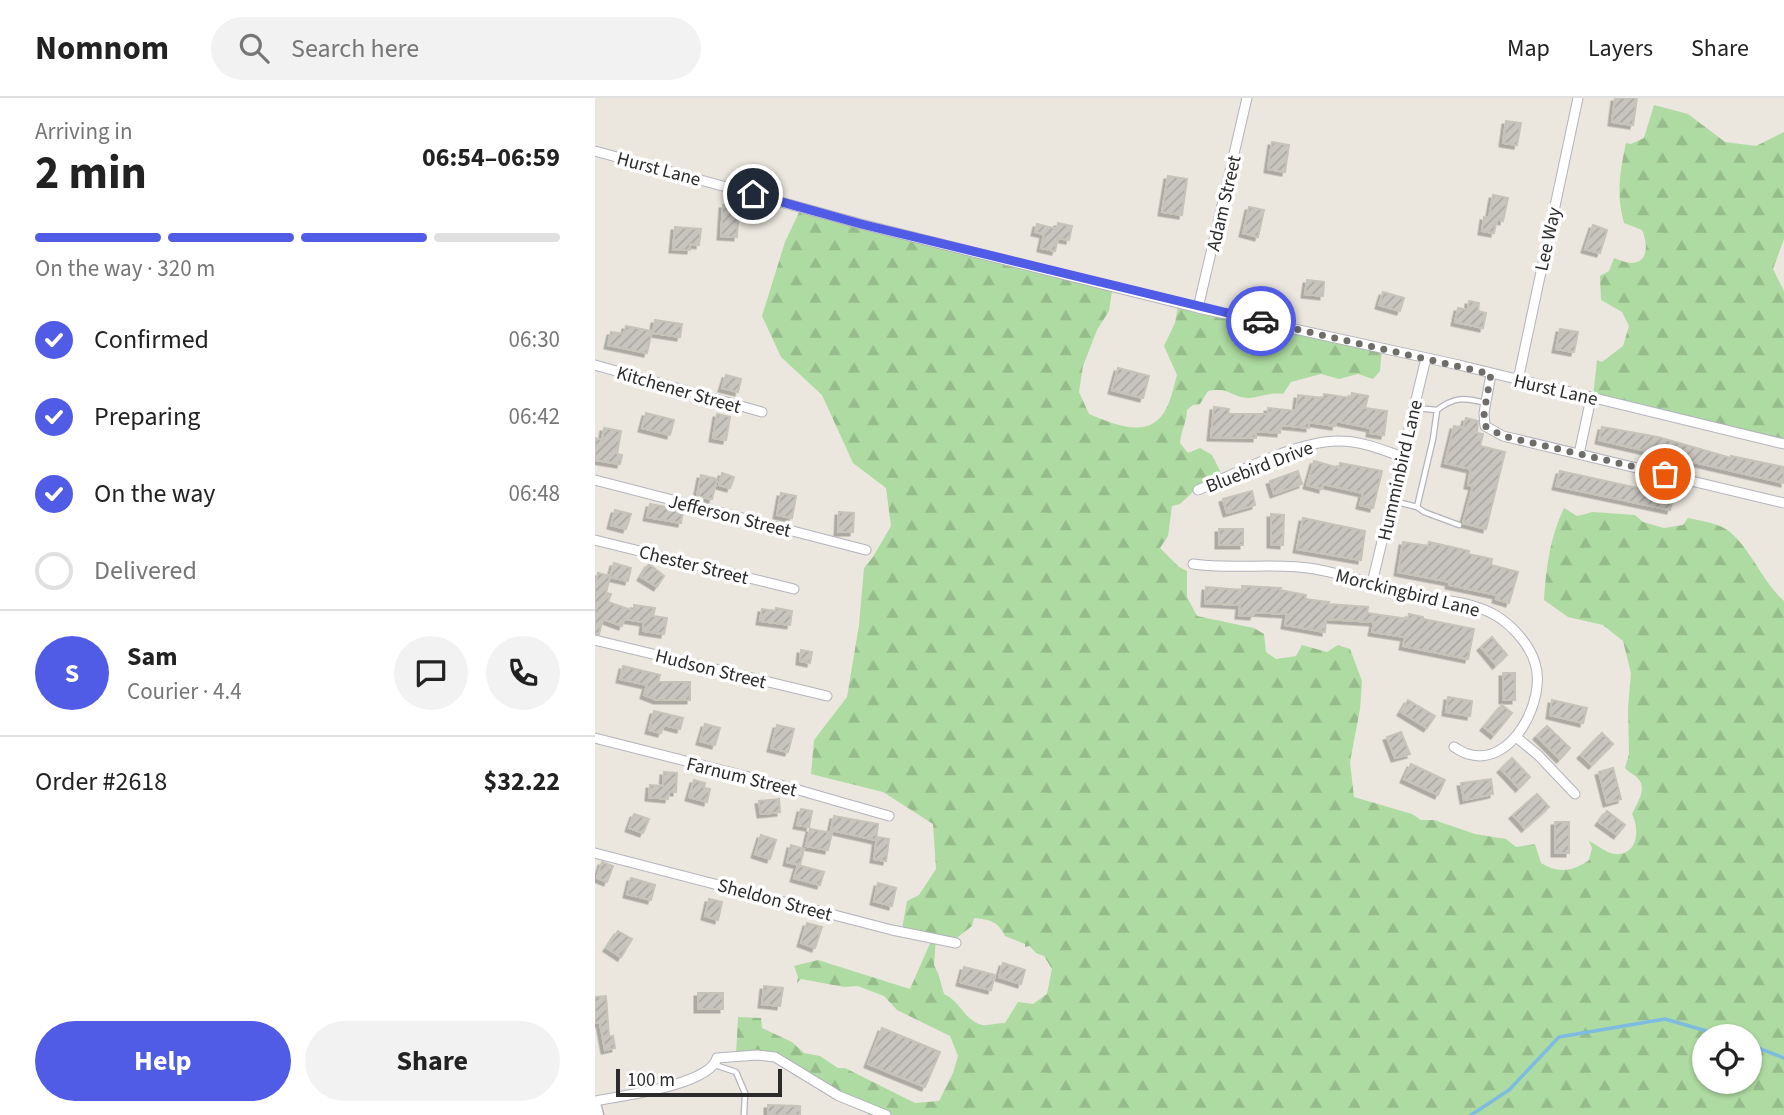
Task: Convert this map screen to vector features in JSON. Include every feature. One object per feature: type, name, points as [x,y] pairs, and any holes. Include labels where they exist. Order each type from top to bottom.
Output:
[{"type":"main road","points":[[595,1107],[597,1115]]},
{"type":"street","name":"Adam Street","points":[[1198,308],[1247,98]]},
{"type":"street","name":"Lee Way","points":[[1518,380],[1578,98]]},
{"type":"street","name":"Hurst Lane","points":[[595,151],[827,215],[1198,308],[1426,358],[1784,444]]},
{"type":"street","name":"Humminbird Lane","points":[[1373,583],[1426,358]]},
{"type":"street","name":"Kitchener Street","points":[[595,365],[762,412]]},
{"type":"street","points":[[1491,374],[1485,426],[1503,436],[1784,503]]},
{"type":"street","points":[[1579,454],[1591,398]]},
{"type":"street","name":"Bluebird Drive","points":[[1198,490],[1277,456],[1322,442],[1343,440],[1403,457]]},
{"type":"street","name":"Jefferson Street","points":[[595,480],[866,550]]},
{"type":"street","name":"Chester Street","points":[[595,540],[794,589]]},
{"type":"street","name":"Morckingbird Lane","points":[[1193,564],[1244,568],[1277,565],[1314,569],[1402,592],[1456,601],[1494,614],[1507,624],[1529,651],[1535,663],[1535,700],[1516,737]]},
{"type":"street","name":"Hudson Street","points":[[595,640],[827,696]]},
{"type":"street","points":[[1454,747],[1469,755],[1483,755],[1510,744],[1516,737],[1538,755],[1576,794]]},
{"type":"street","name":"Farnum Street","points":[[595,738],[788,787],[889,816]]},
{"type":"street","name":"Sheldon Street","points":[[595,853],[892,930],[957,943]]},
{"type":"street","points":[[595,1101],[683,1082],[704,1074],[715,1065],[717,1058],[757,1055],[775,1057],[839,1096],[886,1115]]},
{"type":"lane","points":[[1414,408],[1437,410],[1450,400],[1469,398],[1486,403]]},
{"type":"lane","points":[[1417,507],[1437,410]]},
{"type":"lane","points":[[1393,501],[1417,507],[1459,525]]},
{"type":"lane","points":[[715,1065],[736,1072],[745,1093],[744,1115]]},
{"type":"green space","points":[[1654,105],[1688,114],[1725,142],[1756,146],[1784,132],[1784,239],[1773,269],[1784,291],[1784,442],[1593,396],[1597,360],[1602,362],[1623,346],[1629,326],[1622,312],[1601,300],[1600,276],[1609,271],[1614,258],[1630,263],[1638,262],[1646,250],[1642,230],[1624,223],[1620,183],[1626,143],[1631,144],[1644,138]]},
{"type":"green space","points":[[802,206],[1113,285],[1109,311],[1097,330],[1083,366],[1079,392],[1089,414],[1120,425],[1142,427],[1152,424],[1167,407],[1177,375],[1164,346],[1175,323],[1179,301],[1382,348],[1380,371],[1373,379],[1358,374],[1339,379],[1321,374],[1291,382],[1283,394],[1248,398],[1221,390],[1208,391],[1200,404],[1187,410],[1180,443],[1188,453],[1200,448],[1212,455],[1222,475],[1194,491],[1180,504],[1172,506],[1168,536],[1160,548],[1179,567],[1187,571],[1187,597],[1197,616],[1254,628],[1264,634],[1266,652],[1276,659],[1296,656],[1302,645],[1327,652],[1338,645],[1350,649],[1362,681],[1360,709],[1350,762],[1354,797],[1412,814],[1421,820],[1434,820],[1475,834],[1506,839],[1516,847],[1535,844],[1541,863],[1554,869],[1572,869],[1589,860],[1592,848],[1589,841],[1615,854],[1630,849],[1636,838],[1636,825],[1632,814],[1642,788],[1638,778],[1625,768],[1629,754],[1628,708],[1631,673],[1623,641],[1603,625],[1568,617],[1544,600],[1549,552],[1564,508],[1577,516],[1593,512],[1635,515],[1643,522],[1664,528],[1683,525],[1688,518],[1716,524],[1730,532],[1784,601],[1784,1115],[868,1115],[871,1108],[844,1096],[796,1064],[778,1058],[736,1055],[738,1017],[761,1018],[762,1028],[792,1042],[804,1053],[820,1056],[838,1068],[845,1068],[915,1103],[939,1101],[958,1056],[950,1036],[897,1010],[884,996],[858,986],[844,987],[801,979],[797,983],[794,966],[818,960],[910,989],[931,941],[902,929],[907,901],[919,895],[936,869],[933,824],[883,792],[811,774],[814,740],[847,697],[859,625],[864,568],[891,526],[886,488],[853,463],[822,395],[781,357],[762,316],[785,242]],"holes":[[[974,918],[993,922],[1005,936],[1025,944],[1025,947],[1030,946],[1036,953],[1044,956],[1052,969],[1047,994],[1033,1004],[1018,1002],[1005,1023],[982,1025],[971,1019],[944,994],[934,965],[936,938],[954,940],[972,926]]]},
{"type":"building","points":[[1615,98],[1637,98],[1633,125],[1612,122]]},
{"type":"building","points":[[1506,121],[1521,123],[1517,145],[1503,143]]},
{"type":"building","points":[[1272,142],[1289,145],[1285,172],[1268,169]]},
{"type":"building","points":[[1168,176],[1187,179],[1182,215],[1162,212]]},
{"type":"building","points":[[1493,195],[1508,198],[1503,221],[1497,219],[1494,233],[1482,231],[1484,217],[1489,218]]},
{"type":"building","points":[[723,205],[739,205],[737,237],[721,236]]},
{"type":"building","points":[[1249,207],[1264,210],[1258,237],[1243,233]]},
{"type":"building","points":[[1058,223],[1072,226],[1069,240],[1058,238],[1055,251],[1041,248],[1044,234],[1035,232],[1037,224],[1057,229]]},
{"type":"building","points":[[1593,225],[1607,230],[1600,253],[1585,249]]},
{"type":"building","points":[[675,227],[701,229],[699,245],[690,244],[690,250],[673,249]]},
{"type":"building","points":[[1307,280],[1324,282],[1323,296],[1305,294]]},
{"type":"building","points":[[1383,292],[1404,298],[1400,311],[1379,305]]},
{"type":"building","points":[[1469,301],[1479,303],[1478,311],[1486,313],[1483,328],[1455,322],[1458,308],[1468,310]]},
{"type":"building","points":[[655,320],[682,324],[680,337],[653,333]]},
{"type":"building","points":[[626,326],[652,331],[647,353],[608,345],[611,332],[624,334]]},
{"type":"building","points":[[1560,329],[1578,332],[1574,352],[1556,349]]},
{"type":"building","points":[[1118,368],[1149,376],[1143,398],[1112,390]]},
{"type":"building","points":[[726,375],[741,379],[738,392],[722,388]]},
{"type":"building","points":[[1352,393],[1368,396],[1365,408],[1387,411],[1384,435],[1370,433],[1371,428],[1336,421],[1335,426],[1309,422],[1309,428],[1281,425],[1280,433],[1256,431],[1256,438],[1211,437],[1214,407],[1229,409],[1228,414],[1268,414],[1268,408],[1296,411],[1298,395],[1323,398],[1324,394],[1351,398]]},
{"type":"building","points":[[646,413],[674,420],[670,435],[642,428]]},
{"type":"building","points":[[717,414],[730,417],[726,440],[713,438]]},
{"type":"building","points":[[1466,418],[1478,421],[1477,433],[1483,434],[1480,446],[1505,452],[1486,529],[1463,523],[1473,486],[1468,485],[1471,469],[1445,463],[1454,426],[1463,428]]},
{"type":"building","points":[[1602,427],[1658,437],[1731,458],[1784,467],[1784,483],[1599,440]]},
{"type":"building","points":[[604,428],[621,431],[617,454],[622,455],[620,464],[595,460],[595,438],[602,440]]},
{"type":"building","points":[[1314,461],[1339,468],[1340,463],[1382,471],[1373,508],[1360,505],[1363,493],[1323,484],[1322,489],[1307,485]]},
{"type":"building","points":[[1298,471],[1302,484],[1274,494],[1270,481]]},
{"type":"building","points":[[1560,471],[1674,496],[1670,510],[1556,486]]},
{"type":"building","points":[[722,473],[734,477],[730,488],[719,485]]},
{"type":"building","points":[[701,475],[717,479],[712,499],[697,496]]},
{"type":"building","points":[[1252,491],[1255,505],[1227,513],[1223,499]]},
{"type":"building","points":[[781,493],[796,496],[792,518],[777,515]]},
{"type":"building","points":[[650,504],[683,510],[681,523],[647,517]]},
{"type":"building","points":[[615,510],[631,514],[626,529],[611,525]]},
{"type":"building","points":[[839,512],[854,513],[853,532],[838,532]]},
{"type":"building","points":[[1271,514],[1284,515],[1283,545],[1271,544]]},
{"type":"building","points":[[1303,518],[1365,531],[1361,560],[1297,549]]},
{"type":"building","points":[[1219,529],[1243,529],[1243,545],[1219,545]]},
{"type":"building","points":[[1403,542],[1428,546],[1429,542],[1469,551],[1468,554],[1492,559],[1491,565],[1518,572],[1509,603],[1496,599],[1497,595],[1398,572]]},
{"type":"building","points":[[614,563],[631,568],[628,581],[610,577]]},
{"type":"building","points":[[649,564],[664,576],[657,587],[641,577]]},
{"type":"building","points":[[598,573],[610,576],[606,593],[611,594],[608,602],[634,611],[634,605],[655,608],[653,616],[667,618],[664,634],[643,631],[644,622],[624,619],[622,626],[603,619],[599,634],[595,633],[595,584]]},
{"type":"building","points":[[1242,586],[1281,588],[1280,590],[1306,595],[1305,599],[1368,607],[1367,613],[1408,619],[1409,614],[1474,629],[1468,659],[1403,646],[1405,637],[1372,632],[1374,622],[1326,619],[1325,632],[1285,625],[1287,614],[1254,612],[1253,616],[1239,615],[1240,605],[1205,603],[1206,587],[1242,590]]},
{"type":"building","points":[[776,608],[792,611],[790,625],[760,621],[762,609],[775,611]]},
{"type":"building","points":[[1492,637],[1507,655],[1496,665],[1481,647]]},
{"type":"building","points":[[801,650],[812,652],[810,663],[800,661]]},
{"type":"building","points":[[623,666],[660,675],[658,682],[690,682],[690,700],[657,700],[644,695],[647,685],[620,679]]},
{"type":"building","points":[[1503,673],[1515,673],[1515,700],[1503,700]]},
{"type":"building","points":[[1448,697],[1472,701],[1470,716],[1446,712]]},
{"type":"building","points":[[1408,700],[1435,716],[1427,728],[1401,712]]},
{"type":"building","points":[[1552,700],[1587,708],[1583,723],[1550,715]]},
{"type":"building","points":[[1502,705],[1512,713],[1494,735],[1484,727]]},
{"type":"building","points":[[654,711],[683,718],[680,729],[664,725],[661,733],[649,730]]},
{"type":"building","points":[[705,724],[720,728],[715,745],[700,741]]},
{"type":"building","points":[[777,725],[794,729],[788,752],[771,748]]},
{"type":"building","points":[[1547,726],[1570,748],[1560,759],[1537,736]]},
{"type":"building","points":[[1401,732],[1410,754],[1395,758],[1387,737]]},
{"type":"building","points":[[1602,733],[1613,744],[1592,765],[1581,755]]},
{"type":"building","points":[[1512,758],[1530,777],[1519,788],[1501,769]]},
{"type":"building","points":[[1411,764],[1445,780],[1438,795],[1404,779]]},
{"type":"building","points":[[1613,768],[1621,799],[1607,803],[1599,772]]},
{"type":"building","points":[[664,772],[677,773],[676,792],[669,792],[668,799],[649,797],[650,785],[663,786]]},
{"type":"building","points":[[1491,779],[1493,794],[1464,800],[1461,783]]},
{"type":"building","points":[[694,780],[705,783],[704,788],[710,789],[707,802],[689,797]]},
{"type":"building","points":[[1537,794],[1549,807],[1525,828],[1513,815]]},
{"type":"building","points":[[779,799],[780,812],[761,814],[759,801]]},
{"type":"building","points":[[801,809],[812,811],[809,827],[797,825]]},
{"type":"building","points":[[1607,811],[1625,825],[1617,835],[1599,822]]},
{"type":"building","points":[[634,814],[649,819],[643,833],[629,828]]},
{"type":"building","points":[[834,816],[878,824],[876,840],[831,830]]},
{"type":"building","points":[[1555,822],[1569,822],[1569,853],[1555,853]]},
{"type":"building","points":[[810,829],[832,833],[828,850],[806,846]]},
{"type":"building","points":[[761,835],[776,840],[770,859],[755,854]]},
{"type":"building","points":[[877,837],[889,839],[886,861],[874,859]]},
{"type":"building","points":[[791,845],[804,849],[800,865],[787,862]]},
{"type":"building","points":[[602,862],[613,866],[607,882],[597,878]]},
{"type":"building","points":[[798,865],[824,872],[820,885],[794,878]]},
{"type":"building","points":[[631,878],[655,885],[651,900],[627,894]]},
{"type":"building","points":[[878,883],[896,888],[892,906],[874,901]]},
{"type":"building","points":[[709,899],[722,902],[718,920],[705,916]]},
{"type":"building","points":[[807,923],[822,927],[815,948],[801,943]]},
{"type":"building","points":[[618,931],[632,939],[621,957],[607,948]]},
{"type":"building","points":[[1003,963],[1025,970],[1021,984],[999,977]]},
{"type":"building","points":[[964,967],[995,975],[991,990],[960,982]]},
{"type":"building","points":[[764,986],[783,988],[780,1006],[762,1004]]},
{"type":"building","points":[[698,993],[723,993],[723,1009],[698,1009]]},
{"type":"building","points":[[606,996],[609,1037],[613,1036],[615,1048],[605,1050],[600,1023],[595,1023],[595,997]]},
{"type":"building","points":[[882,1028],[940,1052],[925,1087],[868,1064]]},
{"type":"building","points":[[768,1105],[800,1106],[800,1115],[768,1115]]},
{"type":"waterway","points":[[1471,1115],[1509,1090],[1559,1037],[1665,1019],[1692,1027]]},
{"type":"waterway","points":[[1762,1050],[1784,1058]]},
{"type":"way so far","points":[[1261,321],[1491,374],[1484,413],[1485,426],[1503,436],[1665,474]]},
{"type":"route","points":[[753,194],[861,224],[1198,308],[1261,321]]}]
